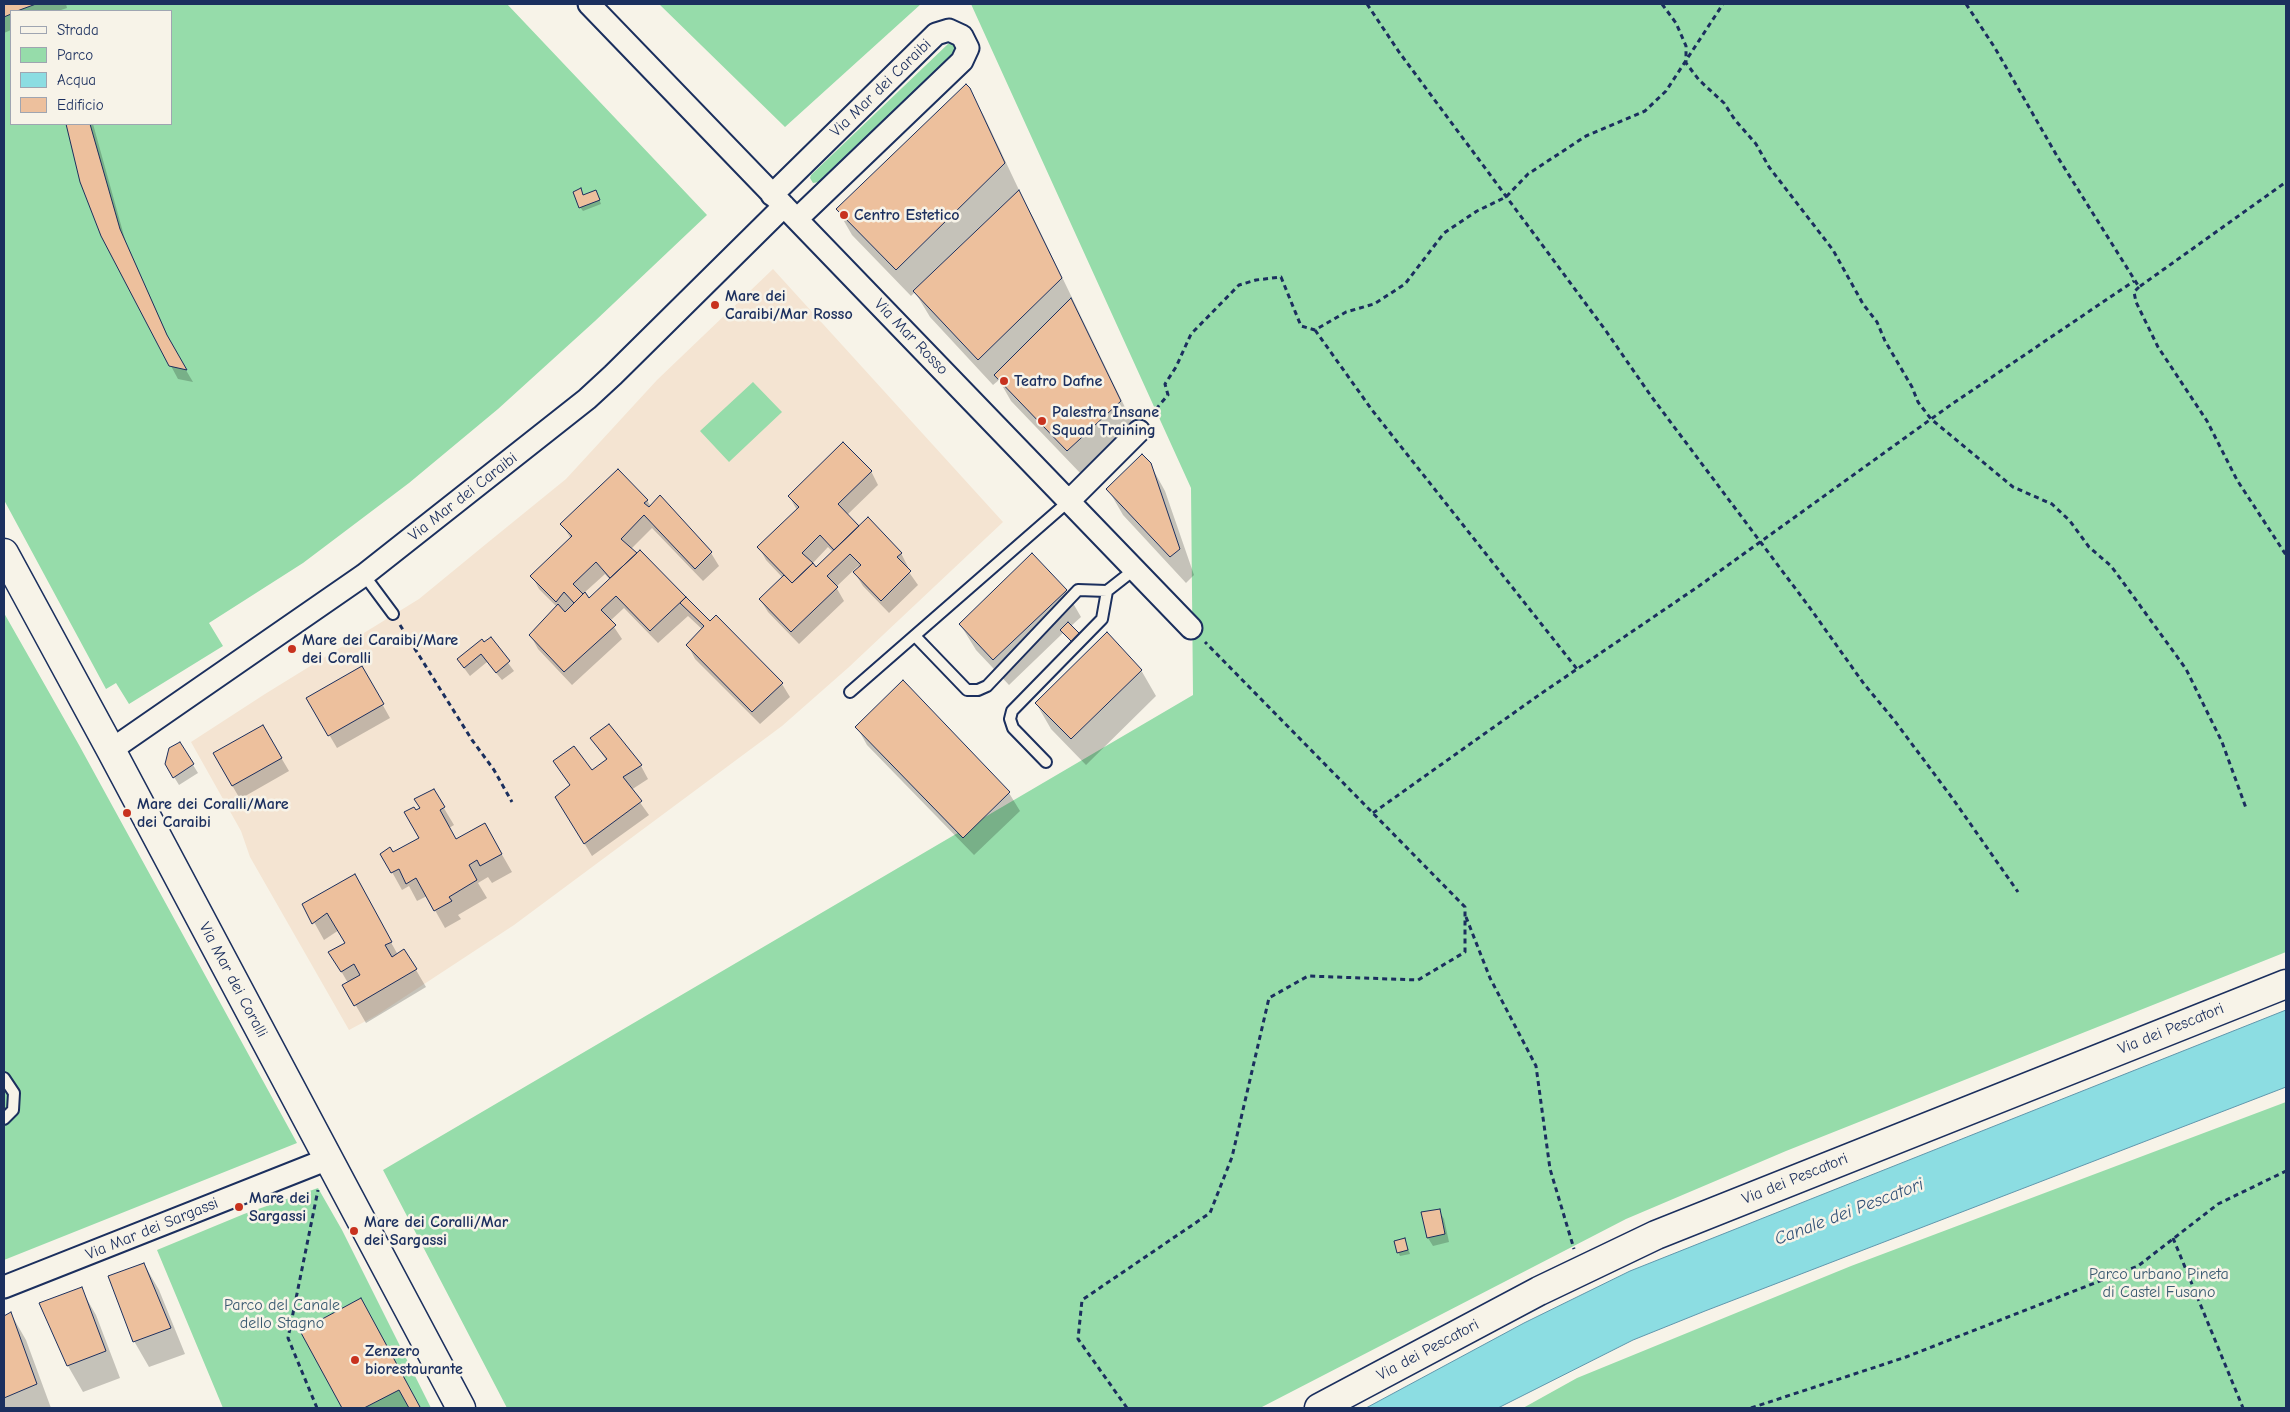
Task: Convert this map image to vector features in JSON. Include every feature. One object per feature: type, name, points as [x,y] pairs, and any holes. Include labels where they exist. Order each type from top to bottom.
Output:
[{"type":"street","name":"Via Mar Rosso","points":[[589,4],[1192,628]]},
{"type":"street","name":"Via Mar dei Caraibi","points":[[111,750],[364,574],[597,391],[784,207],[936,34],[949,30],[962,36],[968,48],[962,61],[784,207]]},
{"type":"street","points":[[1069,501],[1139,430]]},
{"type":"street","name":"Via Mar dei Coralli","points":[[4,553],[111,750],[326,1160],[461,1408]]},
{"type":"street","name":"Via dei Pescatori","points":[[1319,1408],[1580,1271],[1711,1212],[2286,984]]},
{"type":"street","name":"Via Mar dei Sargassi","points":[[4,1287],[326,1160]]},
{"type":"lane","points":[[850,692],[1069,501]]},
{"type":"lane","points":[[915,636],[967,690],[978,690],[987,686],[1078,590],[1107,591],[1136,568]]},
{"type":"lane","points":[[364,574],[393,614]]},
{"type":"lane","points":[[1046,762],[1013,728],[1010,719],[1012,711],[1102,619],[1107,591]]},
{"type":"lane","points":[[4,1078],[14,1093],[13,1110],[4,1119]]},
{"type":"path","points":[[1367,4],[1399,52],[1606,331],[1650,396],[1761,542],[1864,684],[1894,720],[1953,799],[2018,892]]},
{"type":"path","points":[[1662,4],[1676,23],[1686,46],[1686,63],[1699,80],[1724,103],[1833,250],[1863,304],[1877,322],[1884,341],[1912,387],[1918,402],[1932,420],[2013,487],[2052,504],[2070,521],[2090,547],[2111,566],[2186,669],[2222,742],[2246,808]]},
{"type":"path","points":[[1315,330],[1346,312],[1374,304],[1405,284],[1444,233],[1477,211],[1506,197],[1528,174],[1586,136],[1645,111],[1666,91],[1723,4]]},
{"type":"path","points":[[1966,4],[1996,48],[2057,156],[2139,287]]},
{"type":"path","points":[[2286,182],[2134,292],[2136,302],[2158,347],[2207,421],[2237,480],[2286,555]]},
{"type":"path","points":[[1139,430],[1168,395],[1165,384],[1176,367],[1191,334],[1239,285],[1256,280],[1281,277],[1301,326],[1315,330],[1372,410],[1577,669]]},
{"type":"path","points":[[1373,813],[2134,280]]},
{"type":"path","points":[[393,614],[472,740],[494,770],[512,802]]},
{"type":"path","points":[[1127,1408],[1078,1339],[1082,1300],[1210,1213],[1232,1157],[1269,998],[1308,976],[1418,980],[1465,952],[1465,907],[1192,628]]},
{"type":"path","points":[[1462,906],[1490,978],[1536,1066],[1550,1168],[1580,1271]]},
{"type":"path","points":[[317,1408],[288,1338],[326,1160]]},
{"type":"path","points":[[1751,1408],[1906,1357],[2138,1266],[2218,1204],[2286,1172]]},
{"type":"path","points":[[2173,1238],[2243,1408]]},
{"type":"shaded area","points":[[773,269],[1003,522],[849,667],[782,726],[514,925],[377,1015],[349,1030],[250,857],[241,831],[191,742],[419,599],[566,479],[657,380]]},
{"type":"green space","points":[[4,4],[507,4],[707,215],[498,409],[409,483],[303,563],[209,623],[223,646],[129,704],[116,683],[106,689],[4,500]]},
{"type":"green space","points":[[659,4],[921,4],[785,127]]},
{"type":"green space","points":[[971,4],[2286,4],[2286,952],[1786,1151],[1626,1219],[1260,1408],[507,1408],[383,1170],[1193,695],[1191,488]]},
{"type":"green space","points":[[954,43],[957,47],[955,52],[819,182],[813,183],[810,178],[811,175],[948,44]]},
{"type":"green space","points":[[753,382],[782,412],[729,462],[700,431]]},
{"type":"green space","points":[[4,613],[79,745],[297,1143],[4,1260]]},
{"type":"green space","name":"Parco urbano Pineta di Castel Fusano","points":[[2286,1102],[2286,1408],[1523,1408],[1577,1378],[1851,1266]]},
{"type":"green space","name":"Parco del Canale dello Stagno","points":[[318,1188],[342,1230],[431,1408],[223,1408],[157,1250],[244,1214]]},
{"type":"water","name":"Canale dei Pescatori","points":[[2286,1010],[2286,1087],[1633,1340],[1498,1408],[1366,1408],[1524,1323],[1630,1271]]},
{"type":"building","points":[[4,4],[36,4],[20,10],[10,10],[10,14],[4,17]]},
{"type":"building","points":[[966,84],[970,88],[1005,163],[896,270],[836,209]]},
{"type":"building","points":[[66,125],[90,125],[120,229],[167,335],[187,370],[169,366],[101,236],[80,182]]},
{"type":"building","points":[[581,188],[583,195],[596,190],[600,200],[579,208],[573,192]]},
{"type":"building","points":[[1019,190],[1062,278],[978,360],[913,291]]},
{"type":"building","points":[[1071,298],[1121,401],[1067,451],[994,375]]},
{"type":"building","points":[[843,442],[872,471],[838,504],[859,526],[834,550],[820,535],[802,553],[813,563],[792,583],[757,547],[799,507],[788,496]]},
{"type":"building","points":[[1142,454],[1151,463],[1180,549],[1170,557],[1106,489]]},
{"type":"building","points":[[618,469],[648,500],[644,503],[649,507],[660,495],[712,552],[695,569],[644,515],[621,539],[637,553],[610,578],[596,562],[573,584],[583,594],[574,603],[564,592],[556,602],[530,576],[572,536],[560,524]]},
{"type":"building","points":[[868,517],[902,553],[897,557],[911,571],[881,601],[853,572],[861,565],[850,554],[827,576],[838,587],[791,632],[759,599],[784,575],[792,583],[813,563],[816,567]]},
{"type":"building","points":[[640,550],[686,597],[650,631],[616,596],[601,610],[616,625],[564,672],[529,635],[558,604],[565,612],[585,592],[589,598]]},
{"type":"building","points":[[1032,553],[1067,590],[993,660],[959,624]]},
{"type":"building","points":[[686,597],[710,621],[716,615],[783,683],[752,712],[686,645],[704,626],[680,603]]},
{"type":"building","points":[[1068,622],[1082,636],[1074,644],[1060,630]]},
{"type":"building","points":[[1107,632],[1142,670],[1071,739],[1035,703]]},
{"type":"building","points":[[491,637],[510,661],[496,673],[481,654],[464,668],[457,659],[482,639],[484,642]]},
{"type":"building","points":[[362,666],[384,704],[328,736],[306,698]]},
{"type":"building","points":[[903,680],[1010,792],[963,838],[855,727]]},
{"type":"building","points":[[609,724],[642,765],[623,777],[642,801],[584,844],[555,797],[570,785],[553,761],[574,746],[592,770],[607,759],[590,738]]},
{"type":"building","points":[[263,725],[282,758],[232,786],[213,753]]},
{"type":"building","points":[[180,742],[194,764],[173,778],[165,764],[169,748]]},
{"type":"building","points":[[434,789],[445,807],[440,810],[456,839],[485,823],[502,854],[480,866],[477,860],[469,865],[477,880],[449,897],[452,901],[434,911],[416,878],[406,884],[399,869],[391,873],[380,854],[390,847],[393,852],[419,838],[404,812],[414,807],[416,810],[420,808],[414,799]]},
{"type":"building","points":[[355,874],[392,942],[385,945],[392,957],[404,949],[417,969],[354,1006],[342,985],[360,975],[354,964],[341,972],[328,952],[345,943],[327,913],[312,924],[302,904]]},
{"type":"building","points":[[1440,1209],[1445,1234],[1427,1238],[1421,1212]]},
{"type":"building","points":[[1405,1238],[1408,1250],[1397,1253],[1394,1241]]},
{"type":"building","points":[[144,1263],[171,1328],[133,1342],[108,1276]]},
{"type":"building","points":[[82,1287],[106,1351],[67,1366],[39,1303]]},
{"type":"building","name":"Zenzero biorestaurante","points":[[361,1298],[420,1407],[409,1408],[399,1390],[364,1408],[342,1408],[300,1331]]},
{"type":"building","points":[[11,1312],[37,1384],[4,1398],[4,1316]]},
{"type":"place","name":"Centro Estetico","points":[[844,215]]},
{"type":"place","name":"Mare dei Caraibi/Mar Rosso","points":[[715,305]]},
{"type":"place","name":"Teatro Dafne","points":[[1004,381]]},
{"type":"place","name":"Palestra Insane Squad Training","points":[[1042,421]]},
{"type":"place","name":"Mare dei Caraibi/Mare dei Coralli","points":[[292,649]]},
{"type":"place","name":"Mare dei Coralli/Mare dei Caraibi","points":[[127,813]]},
{"type":"place","name":"Mare dei Sargassi","points":[[239,1207]]},
{"type":"place","name":"Mare dei Coralli/Mar dei Sargassi","points":[[354,1231]]},
{"type":"place","name":"Zenzero biorestaurante","points":[[355,1360]]}]
